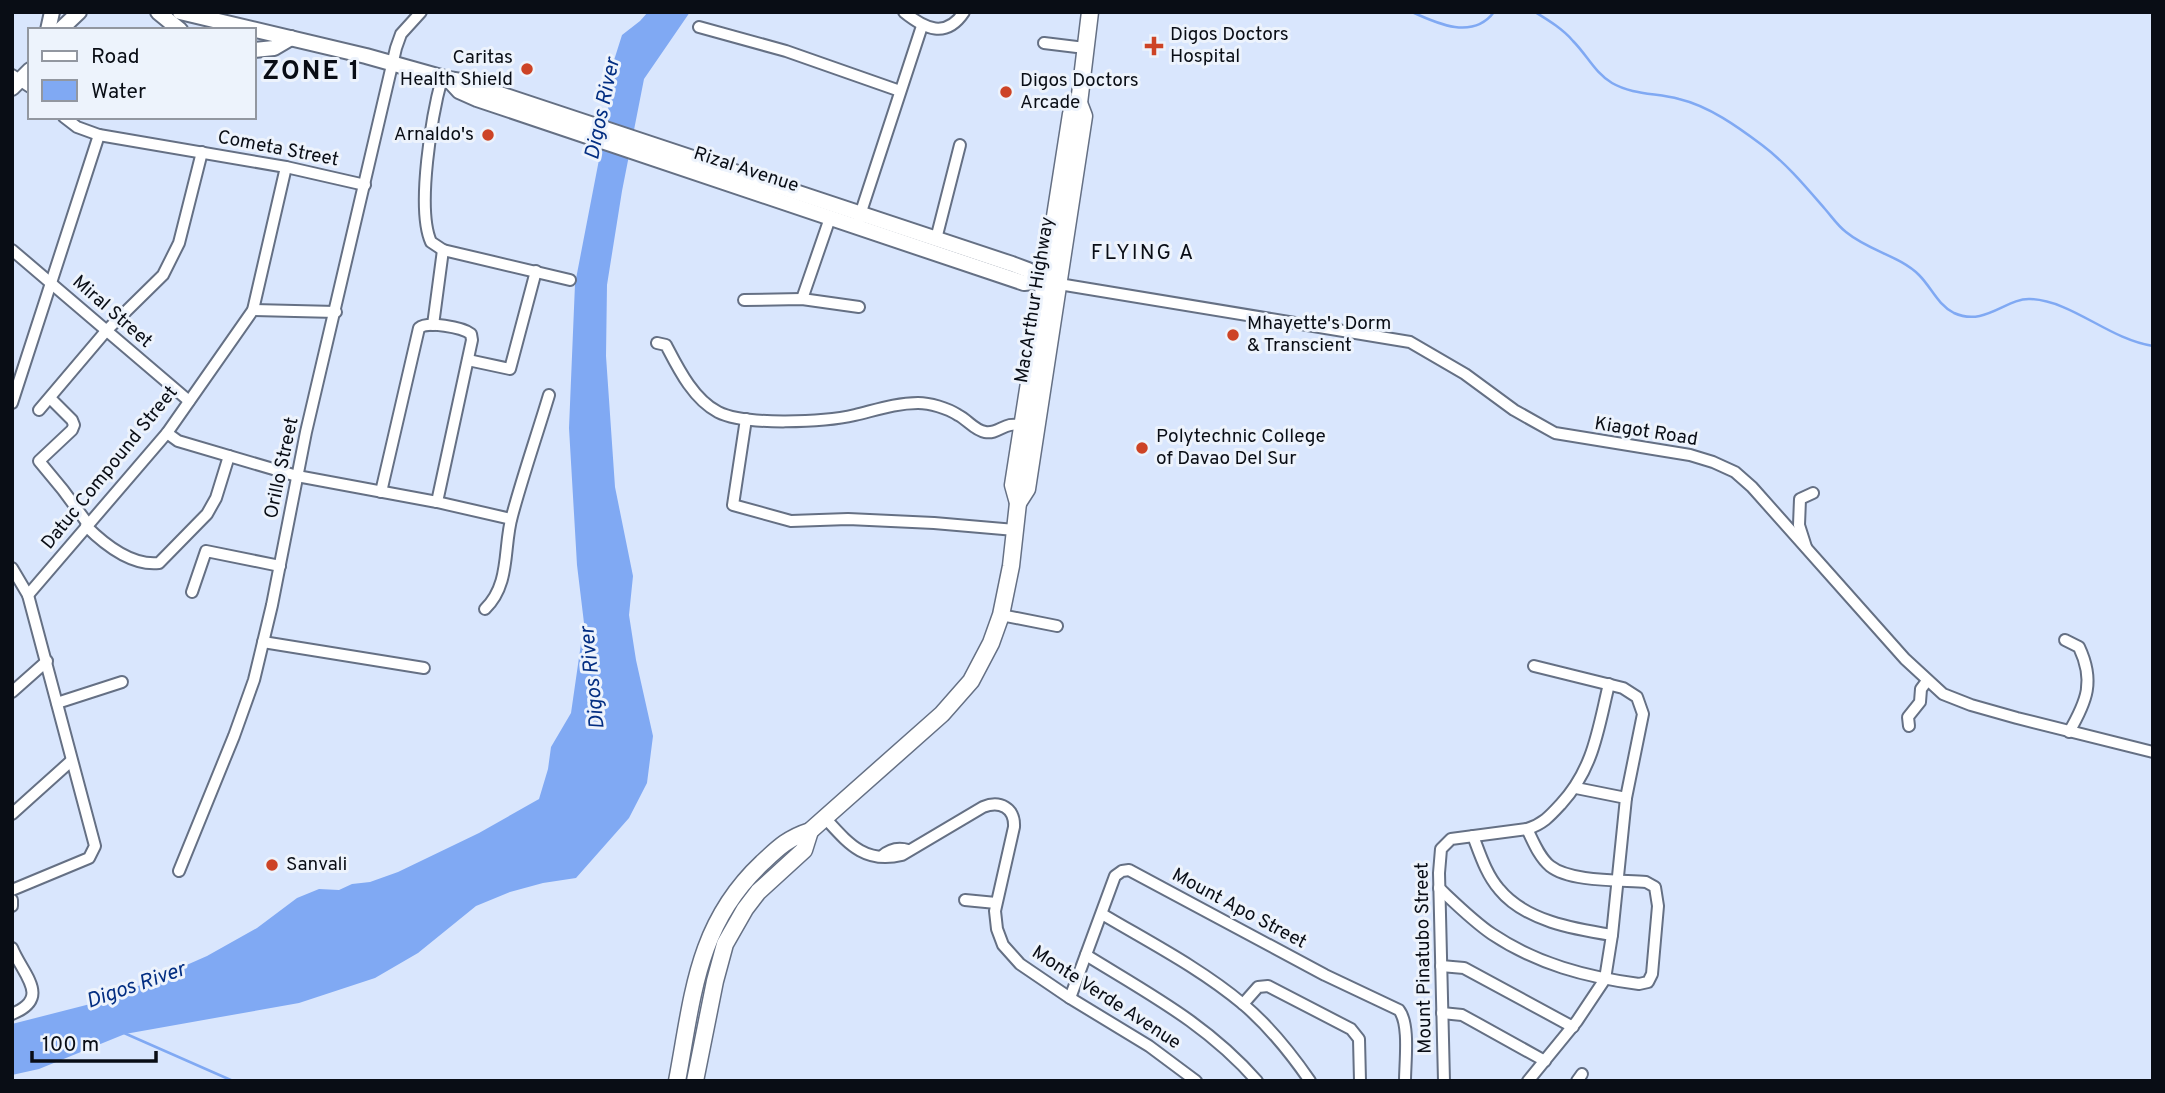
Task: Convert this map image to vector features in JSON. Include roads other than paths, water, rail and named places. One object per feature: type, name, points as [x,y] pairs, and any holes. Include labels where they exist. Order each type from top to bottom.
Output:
[{"type":"highway","name":"MacArthur Highway","points":[[677,1081],[703,951],[718,917],[746,878],[791,837],[810,831],[960,695],[982,663],[1001,615],[1018,503],[1027,489],[1029,426],[1047,282],[1071,114],[1079,103],[1090,12]]},
{"type":"highway","name":"MacArthur Highway","points":[[695,1081],[725,944],[758,892],[804,850],[810,831]]},
{"type":"main road","points":[[62,28],[79,12]]},
{"type":"main road","points":[[158,12],[178,28]]},
{"type":"main road","name":"Rizal Avenue","points":[[180,12],[249,28]]},
{"type":"main road","name":"Rizal Avenue","points":[[256,30],[461,81],[588,130],[858,220],[1024,283],[1047,282]]},
{"type":"main road","points":[[256,50],[274,48],[292,38]]},
{"type":"main road","name":"Rizal Avenue","points":[[642,148],[830,218],[858,220],[936,239],[1028,270],[1047,282]]},
{"type":"street","name":"Orillo Street","points":[[179,871],[254,680],[297,476],[393,64],[401,34],[421,12]]},
{"type":"street","points":[[904,12],[922,26],[951,27],[964,12]]},
{"type":"street","points":[[858,220],[922,26]]},
{"type":"street","points":[[699,27],[786,51],[901,91]]},
{"type":"street","points":[[1044,43],[1086,48]]},
{"type":"street","points":[[445,79],[430,127],[425,214],[431,242],[443,250],[570,279]]},
{"type":"street","name":"Cometa Street","points":[[67,119],[77,127],[99,135],[286,167],[365,185]]},
{"type":"street","points":[[12,403],[99,135]]},
{"type":"street","points":[[936,239],[960,145]]},
{"type":"street","points":[[39,410],[106,331],[163,275],[179,243],[202,152]]},
{"type":"street","name":"Datuc Compound Street","points":[[28,595],[167,433],[253,310],[286,167]]},
{"type":"street","points":[[802,299],[830,218]]},
{"type":"street","name":"Miral Street","points":[[12,250],[189,401]]},
{"type":"street","points":[[433,325],[443,250]]},
{"type":"street","points":[[468,360],[510,369],[536,271]]},
{"type":"street","name":"Kiagot Road","points":[[1047,282],[1410,342],[1465,374],[1514,410],[1555,433],[1690,455],[1713,462],[1735,472],[1752,487],[1927,681],[1943,694],[1955,700],[2069,732],[2153,752]]},
{"type":"street","points":[[744,300],[802,299],[859,307]]},
{"type":"street","points":[[253,310],[336,312]]},
{"type":"street","points":[[381,492],[419,328],[423,324],[433,325],[469,332],[472,338],[437,502]]},
{"type":"street","points":[[657,343],[666,345],[691,387],[705,402],[717,412],[731,417],[786,421],[830,418],[922,403],[958,415],[986,432],[1013,424],[1029,426]]},
{"type":"street","points":[[485,609],[494,599],[500,585],[507,559],[511,520],[549,395]]},
{"type":"street","points":[[50,398],[74,425],[72,430],[38,461],[64,490],[87,525],[114,550],[136,559],[159,563],[207,514],[216,498],[229,456]]},
{"type":"street","points":[[746,419],[733,505],[791,521],[860,520],[1016,530]]},
{"type":"street","points":[[167,433],[178,441],[297,476],[437,502],[511,520]]},
{"type":"street","points":[[1807,549],[1799,525],[1800,499],[1812,492]]},
{"type":"street","points":[[192,592],[206,551],[280,566]]},
{"type":"street","points":[[12,890],[89,858],[94,852],[94,840],[71,761],[47,661],[28,595],[13,570]]},
{"type":"street","points":[[1001,615],[1057,626]]},
{"type":"street","points":[[2064,640],[2079,646],[2087,663],[2088,688],[2083,707],[2069,732]]},
{"type":"street","points":[[263,642],[424,668]]},
{"type":"street","points":[[12,692],[47,661]]},
{"type":"street","points":[[1528,1081],[1573,1027],[1605,979],[1626,798],[1643,714],[1637,698],[1623,688],[1534,666]]},
{"type":"street","points":[[1909,726],[1908,716],[1920,702],[1921,689],[1927,681]]},
{"type":"street","points":[[57,703],[122,682]]},
{"type":"street","name":"Mount Pinatubo Street","points":[[1444,1081],[1439,888],[1443,845],[1451,839],[1527,829],[1544,822],[1576,788],[1595,745],[1609,684]]},
{"type":"street","points":[[12,814],[71,761]]},
{"type":"street","points":[[1576,788],[1626,798]]},
{"type":"street","name":"Monte Verde Avenue","points":[[825,818],[855,849],[889,858],[902,855],[983,807],[994,804],[1007,807],[1013,816],[1014,827],[996,903],[995,920],[1008,952],[1020,964],[1070,998],[1149,1045],[1196,1081]]},
{"type":"street","points":[[1439,888],[1483,927],[1512,946],[1558,967],[1605,979],[1639,984],[1648,982],[1652,974],[1658,906],[1655,887],[1646,883],[1574,876],[1556,870],[1544,859],[1527,829]]},
{"type":"street","points":[[1473,836],[1486,870],[1498,888],[1524,910],[1577,929],[1612,935]]},
{"type":"street","name":"Mount Apo Street","points":[[1070,998],[1115,876],[1129,870],[1325,975],[1395,1007],[1402,1013],[1404,1020],[1405,1081]]},
{"type":"street","points":[[12,900],[12,906]]},
{"type":"street","points":[[965,900],[996,903]]},
{"type":"street","points":[[1101,914],[1198,972],[1243,1004],[1275,1035],[1310,1081]]},
{"type":"street","points":[[12,948],[30,980],[33,992],[32,1002],[25,1009],[12,1014]]},
{"type":"street","points":[[1086,955],[1204,1029],[1257,1081]]},
{"type":"street","points":[[1441,966],[1464,968],[1573,1027]]},
{"type":"street","points":[[1243,1004],[1258,987],[1268,986],[1354,1031],[1360,1044],[1360,1081]]},
{"type":"street","points":[[1442,1013],[1462,1016],[1545,1061]]},
{"type":"water","name":"Digos River","points":[[648,12],[690,12],[644,79],[607,285],[606,356],[615,487],[633,576],[629,615],[653,736],[647,783],[629,818],[576,878],[510,892],[476,906],[418,953],[375,978],[299,1003],[125,1034],[39,1069],[12,1075],[12,1024],[98,1002],[148,982],[207,956],[257,928],[297,898],[319,889],[339,890],[398,872],[479,833],[539,799],[551,747],[571,713],[584,623],[577,565],[569,428],[575,284],[608,113],[610,73],[622,35]]},
{"type":"waterway","points":[[1412,12],[1455,27],[1476,25],[1486,21],[1494,12]]},
{"type":"waterway","points":[[1535,12],[1565,33],[1612,83],[1628,90],[1690,102],[1743,131],[1787,167],[1843,230],[1911,268],[1943,305],[1954,313],[1976,317],[2021,300],[2046,301],[2121,336],[2153,346]]},
{"type":"waterway","points":[[124,1033],[233,1081]]},
{"type":"place","name":"Digos Doctors Hospital","points":[[1154,46]]},
{"type":"place","name":"Caritas Health Shield","points":[[527,69]]},
{"type":"place","name":"Digos Doctors Arcade","points":[[1006,92]]},
{"type":"place","name":"Arnaldo's","points":[[488,135]]},
{"type":"place","name":"Mhayette's Dorm & Transcient","points":[[1233,335]]},
{"type":"place","name":"Polytechnic College of Davao Del Sur","points":[[1142,448]]},
{"type":"place","name":"Sanvali","points":[[272,865]]},
{"type":"district","name":"ZONE 1","points":[[312,72]]},
{"type":"district","name":"FLYING A","points":[[1143,253]]}]
